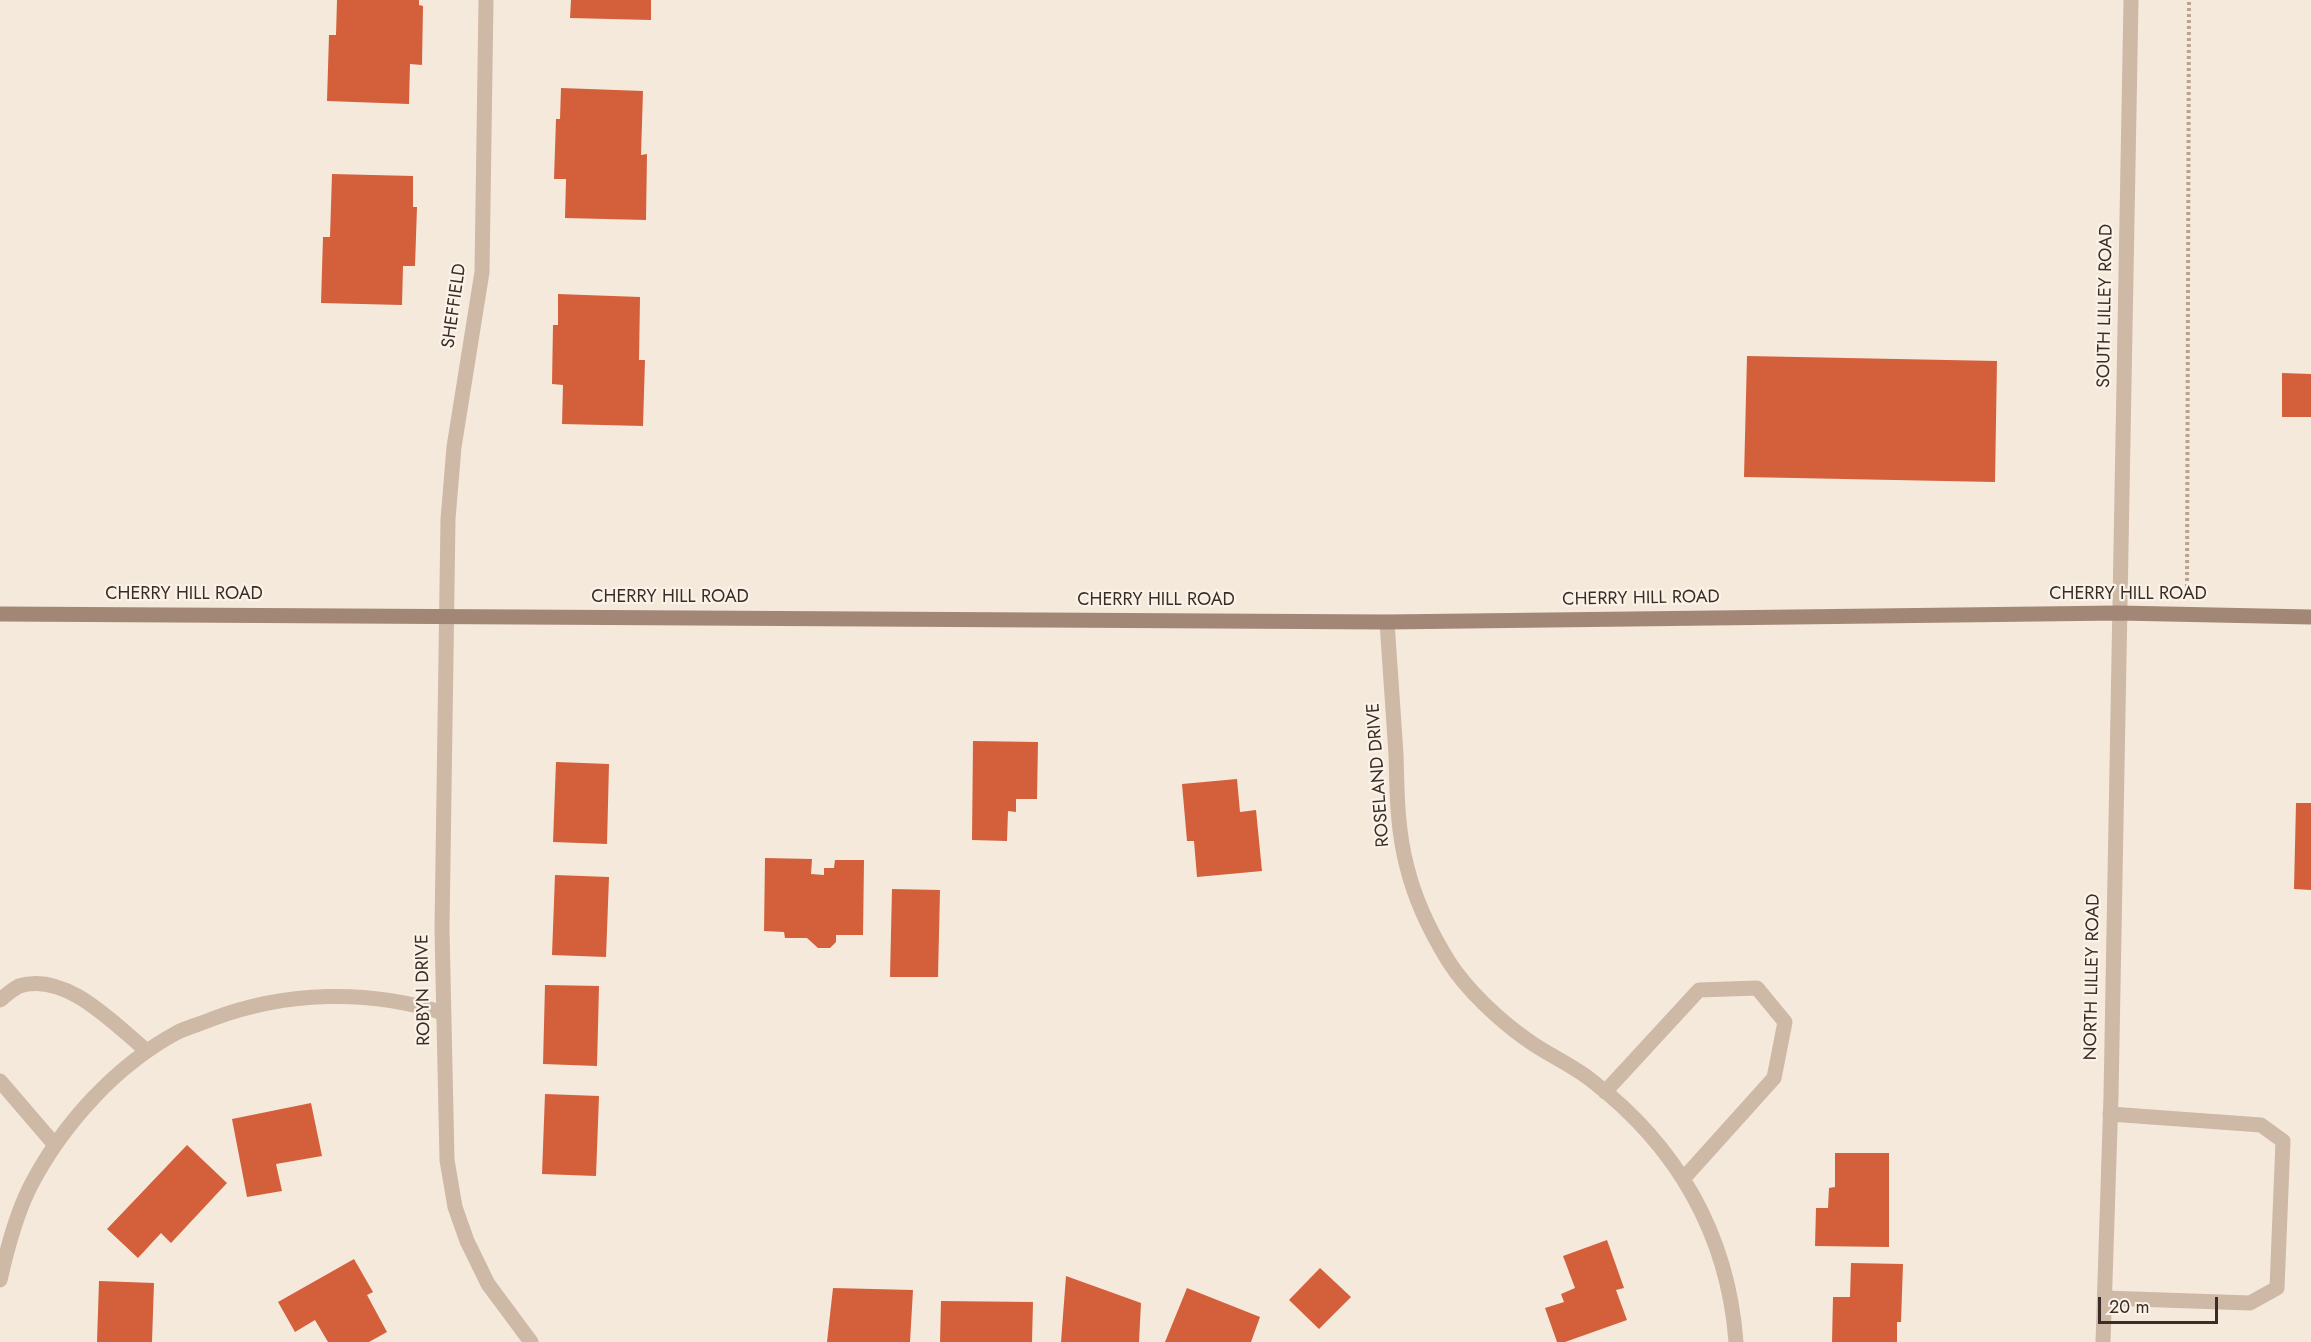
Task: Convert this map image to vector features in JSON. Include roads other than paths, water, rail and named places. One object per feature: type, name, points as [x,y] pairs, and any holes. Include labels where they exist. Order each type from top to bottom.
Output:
[{"type":"main road","name":"CHERRY HILL ROAD","points":[[0,614],[1387,622],[2119,613],[2311,617]]},
{"type":"street","name":"SHEFFIELD","points":[[448,616],[448,519],[454,447],[482,272],[486,0]]},
{"type":"street","name":"SOUTH LILLEY ROAD","points":[[2119,613],[2132,0]]},
{"type":"street","name":"NORTH LILLEY ROAD","points":[[2103,1342],[2110,1114],[2119,613]]},
{"type":"street","name":"ROBYN DRIVE","points":[[448,616],[442,929],[447,1160],[455,1207],[467,1241],[488,1284],[531,1342]]},
{"type":"street","name":"ROSELAND DRIVE","points":[[1387,622],[1399,819],[1406,866],[1422,911],[1450,963],[1489,1009],[1526,1040],[1591,1080],[1605,1092],[1640,1123],[1684,1178],[1706,1218],[1720,1253],[1732,1303],[1736,1342]]},
{"type":"street","points":[[0,1000],[18,987],[45,983],[72,991],[147,1051]]},
{"type":"street","points":[[1605,1092],[1699,990],[1757,988],[1785,1022],[1774,1078],[1684,1178]]},
{"type":"street","points":[[0,1280],[6,1252],[30,1187],[55,1145],[117,1076],[147,1051],[179,1032],[243,1008],[307,997],[348,996],[375,999],[418,1005],[444,1013]]},
{"type":"street","points":[[0,1081],[55,1145]]},
{"type":"street","points":[[2105,1298],[2250,1303],[2277,1288],[2283,1141],[2261,1125],[2110,1114]]}]
